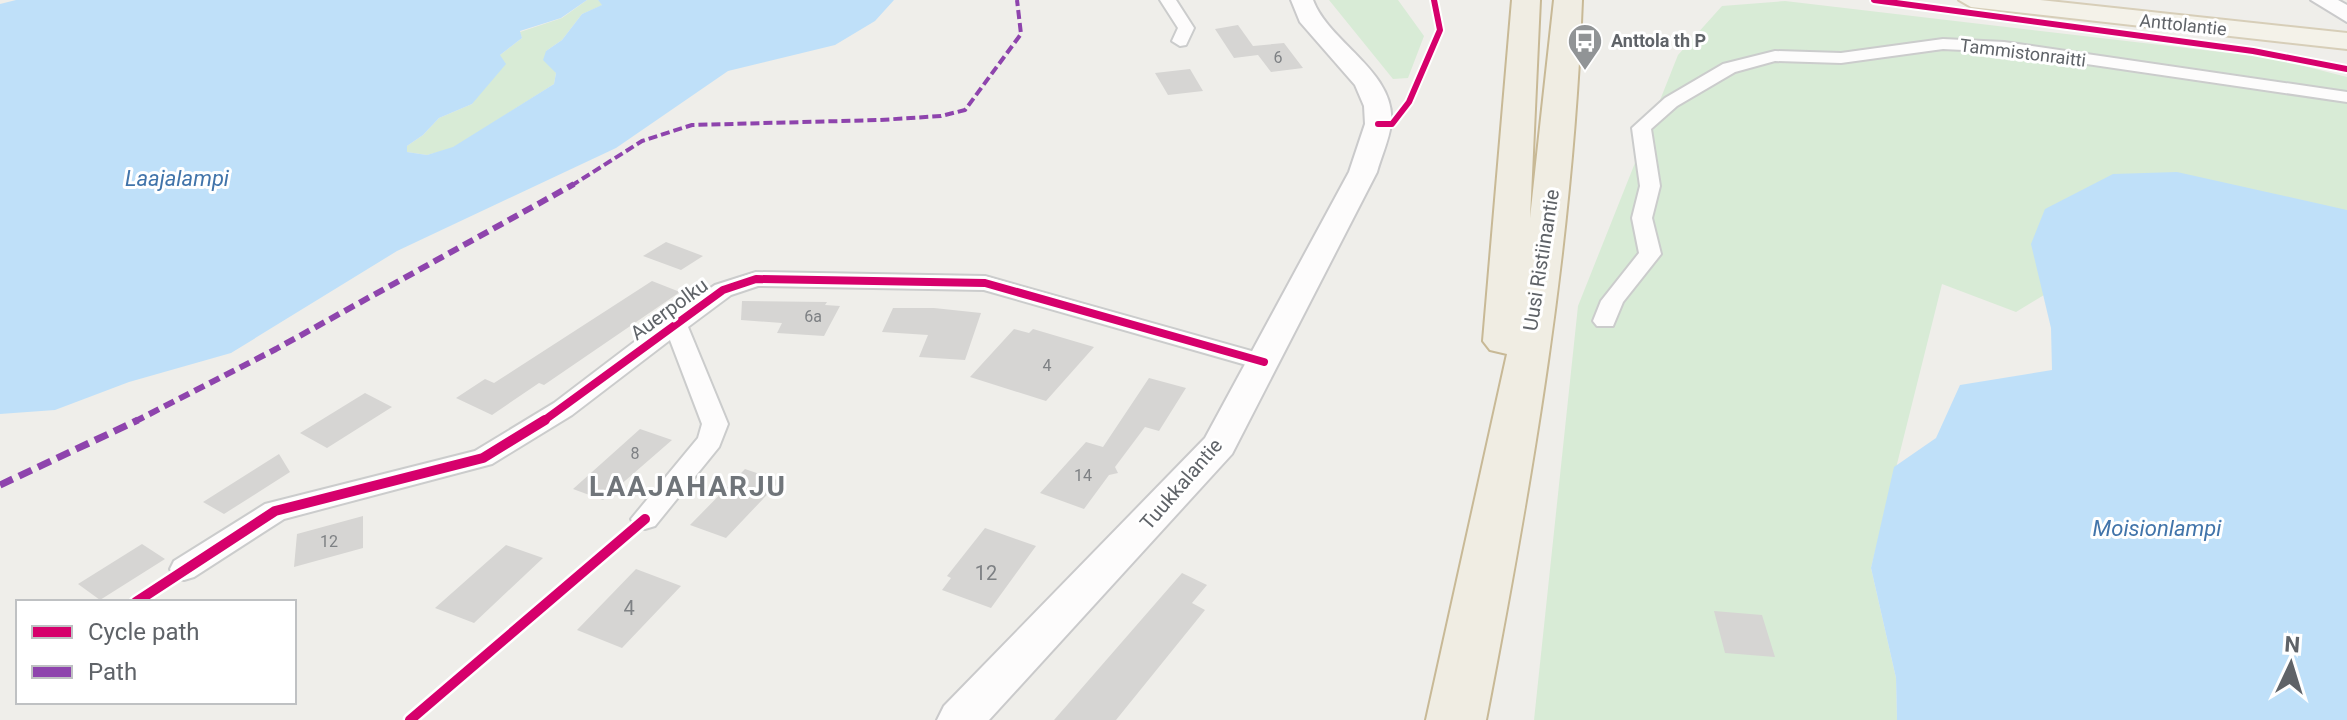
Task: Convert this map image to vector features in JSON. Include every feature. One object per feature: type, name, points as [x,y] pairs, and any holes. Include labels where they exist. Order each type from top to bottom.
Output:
[{"type":"highway","name":"Uusi Ristiinantie","points":[[1499,519],[1509,232],[1526,0]]},
{"type":"highway","name":"Uusi Ristiinantie","points":[[1456,720],[1499,519],[1558,146],[1564,101],[1568,0]]},
{"type":"main road","name":"Anttolantie","points":[[1971,0],[2347,41]]},
{"type":"street","points":[[1168,0],[1186,28],[1180,41]]},
{"type":"street","name":"Tuukkalantie","points":[[960,720],[1187,483],[1219,445],[1363,172],[1378,124],[1377,106],[1367,83],[1308,17],[1302,0]]},
{"type":"street","points":[[2322,0],[2347,15]]},
{"type":"street","name":"Tammistonraitti","points":[[1605,321],[1612,301],[1650,254],[1642,218],[1650,186],[1641,128],[1671,102],[1729,68],[1775,56],[1841,58],[1943,44],[2004,47],[2347,97]]},
{"type":"street","name":"Auerpolku","points":[[184,569],[275,511],[483,458],[563,409],[675,322],[723,290],[756,279],[985,283],[1264,362]]},
{"type":"street","points":[[645,519],[710,441],[715,424],[675,322]]},
{"type":"green space","points":[[587,0],[598,0],[603,5],[582,14],[562,40],[546,51],[556,73],[554,84],[453,148],[427,155],[407,152],[407,146],[439,118],[472,104],[500,55],[522,38],[520,32],[562,18]]},
{"type":"green space","points":[[1329,0],[1398,0],[1424,36],[1408,78],[1393,79]]},
{"type":"green space","points":[[1785,1],[2272,58],[2347,77],[2347,217],[2054,289],[2016,312],[1942,284],[1871,568],[1896,678],[1897,720],[1534,720],[1578,306],[1678,55],[1722,6]]},
{"type":"water","name":"Laajalampi","points":[[16,0],[587,0],[561,18],[520,31],[522,38],[500,55],[506,64],[472,104],[439,118],[407,146],[407,152],[427,155],[453,147],[554,84],[556,73],[543,60],[546,51],[562,40],[582,14],[602,5],[598,0],[894,0],[875,21],[835,45],[728,71],[616,148],[397,251],[231,353],[129,382],[55,410],[0,414],[0,4]]},
{"type":"water","name":"Moisionlampi","points":[[2177,172],[2347,210],[2347,720],[1897,720],[1896,678],[1871,568],[1894,467],[1936,438],[1960,385],[2052,370],[2051,328],[2031,244],[2045,209],[2113,174]]},
{"type":"building","points":[[1238,25],[1253,46],[1284,43],[1303,68],[1271,72],[1258,55],[1234,58],[1215,29]]},
{"type":"building","points":[[1190,69],[1203,91],[1168,95],[1155,73]]},
{"type":"building","points":[[666,242],[703,256],[681,270],[643,256]]},
{"type":"building","points":[[652,281],[680,292],[544,385],[539,383],[492,415],[456,398],[485,379],[494,383]]},
{"type":"building","points":[[742,301],[827,302],[825,305],[840,306],[824,336],[777,333],[782,323],[741,320]]},
{"type":"building","points":[[893,308],[981,313],[965,360],[919,357],[928,335],[882,332]]},
{"type":"building","points":[[1014,329],[1029,333],[1033,329],[1094,347],[1046,401],[970,377]]},
{"type":"building","points":[[1149,378],[1186,388],[1159,431],[1145,427],[1115,467],[1118,473],[1109,475],[1084,509],[1040,493],[1086,442],[1103,447]]},
{"type":"building","points":[[365,393],[392,407],[327,448],[300,433]]},
{"type":"building","points":[[640,429],[672,440],[603,500],[573,489]]},
{"type":"building","points":[[279,454],[290,472],[224,514],[203,502]]},
{"type":"building","points":[[745,469],[780,481],[726,538],[690,525]]},
{"type":"building","points":[[363,516],[363,548],[294,567],[297,534]]},
{"type":"building","points":[[985,528],[1036,546],[991,608],[942,590],[951,578],[947,576]]},
{"type":"building","points":[[142,544],[165,559],[100,600],[78,584]]},
{"type":"building","points":[[506,545],[543,558],[474,623],[435,608]]},
{"type":"building","points":[[636,569],[681,586],[622,648],[577,630]]},
{"type":"building","points":[[1182,573],[1207,585],[1192,603],[1205,610],[1116,720],[1054,720]]},
{"type":"building","points":[[1714,611],[1762,615],[1775,657],[1725,653]]},
{"type":"marked path","points":[[0,485],[99,440],[276,349],[556,196],[642,141],[692,125],[880,120],[941,116],[965,110],[1021,34],[1017,0]]},
{"type":"cycle path","points":[[1378,124],[1392,124],[1409,102],[1440,30],[1434,0]]},
{"type":"cycle path","points":[[1874,0],[2253,51],[2347,69]]},
{"type":"cycle path","points":[[139,600],[275,511],[483,458],[563,409],[723,290],[756,279],[985,283],[1264,362]]},
{"type":"cycle path","points":[[410,720],[427,702],[645,519]]},
{"type":"place","name":"Anttola th P","points":[[1585,72]]},
{"type":"district","name":"LAAJAHARJU","points":[[688,486]]}]
